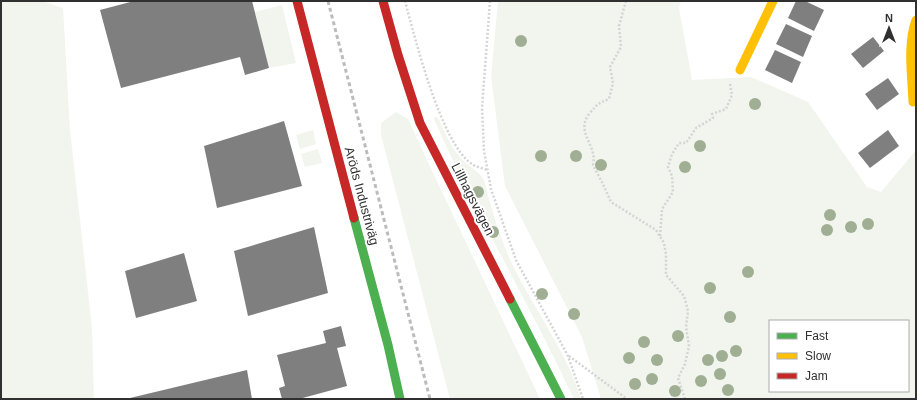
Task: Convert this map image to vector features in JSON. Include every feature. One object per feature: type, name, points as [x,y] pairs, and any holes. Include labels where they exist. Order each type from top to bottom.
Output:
[{"type":"street","name":"Aröds Industriväg","points":[[297,1],[388,345],[400,399]]},
{"type":"street","name":"Lillhagsvägen","points":[[383,1],[398,55],[420,123],[561,399]]},
{"type":"street","points":[[740,70],[773,1]]},
{"type":"street","points":[[913,102],[911,44],[912,30],[916,20]]},
{"type":"path","points":[[405,1],[429,83],[441,115],[453,140],[463,155],[472,164],[487,170]]},
{"type":"path","points":[[490,1],[482,108],[484,151],[491,189],[506,236],[516,260],[568,356],[582,399]]},
{"type":"path","points":[[626,1],[619,26],[621,47],[610,67],[613,83],[609,99],[598,103],[585,119],[584,132],[595,157],[593,165],[611,202],[656,230],[664,244],[666,254],[666,275],[684,296],[688,311],[686,327],[689,346],[685,364],[678,378],[685,399]]},
{"type":"path","points":[[660,237],[662,209],[673,192],[672,176],[668,167],[672,154],[680,143],[686,143],[696,128],[713,118],[712,114],[726,109],[732,95],[729,85],[740,70]]},
{"type":"path","points":[[568,356],[627,399]]},
{"type":"shaded area","points":[[1,1],[42,1],[63,8],[70,130],[92,328],[94,399],[1,399]]},
{"type":"shaded area","points":[[498,1],[681,1],[679,8],[692,80],[751,77],[808,102],[867,187],[881,192],[916,150],[916,399],[601,399],[582,337],[505,186],[491,76]]},
{"type":"shaded area","points":[[282,5],[296,63],[269,68],[255,12]]},
{"type":"shaded area","points":[[396,112],[408,119],[540,399],[450,399],[381,135],[381,123]]},
{"type":"shaded area","points":[[435,117],[439,120],[456,152],[479,173],[484,180],[505,248],[515,270],[560,349],[581,399],[574,399],[467,190],[434,119]]},
{"type":"shaded area","points":[[313,130],[316,144],[300,149],[296,135]]},
{"type":"shaded area","points":[[318,149],[322,163],[305,167],[301,154]]},
{"type":"building","points":[[134,1],[252,1],[269,68],[245,75],[240,57],[121,88],[100,10]]},
{"type":"building","points":[[796,1],[805,1],[824,10],[814,31],[788,18]]},
{"type":"building","points":[[786,24],[812,36],[803,57],[776,44]]},
{"type":"building","points":[[873,37],[884,51],[863,68],[851,54]]},
{"type":"building","points":[[775,50],[801,62],[792,83],[765,70]]},
{"type":"building","points":[[888,78],[899,94],[877,110],[865,94]]},
{"type":"building","points":[[284,121],[302,186],[217,208],[204,146]]},
{"type":"building","points":[[888,130],[899,146],[870,168],[858,153]]},
{"type":"building","points":[[314,227],[328,293],[248,316],[234,251]]},
{"type":"building","points":[[184,253],[197,301],[136,318],[125,271]]},
{"type":"building","points":[[341,326],[346,346],[337,348],[347,386],[299,399],[282,399],[279,388],[285,386],[277,355],[326,343],[323,331]]},
{"type":"building","points":[[247,370],[252,399],[130,399],[130,398]]},
{"type":"railway","points":[[328,1],[430,399]]},
{"type":"traffic: fast","points":[[354,218],[388,345],[400,399]]},
{"type":"traffic: fast","points":[[510,299],[561,399]]},
{"type":"traffic: slow","points":[[740,70],[773,1]]},
{"type":"traffic: slow","points":[[913,102],[911,50],[913,29],[916,20]]},
{"type":"traffic: jam","points":[[297,1],[354,218]]},
{"type":"traffic: jam","points":[[383,1],[398,55],[420,123],[510,299]]}]
